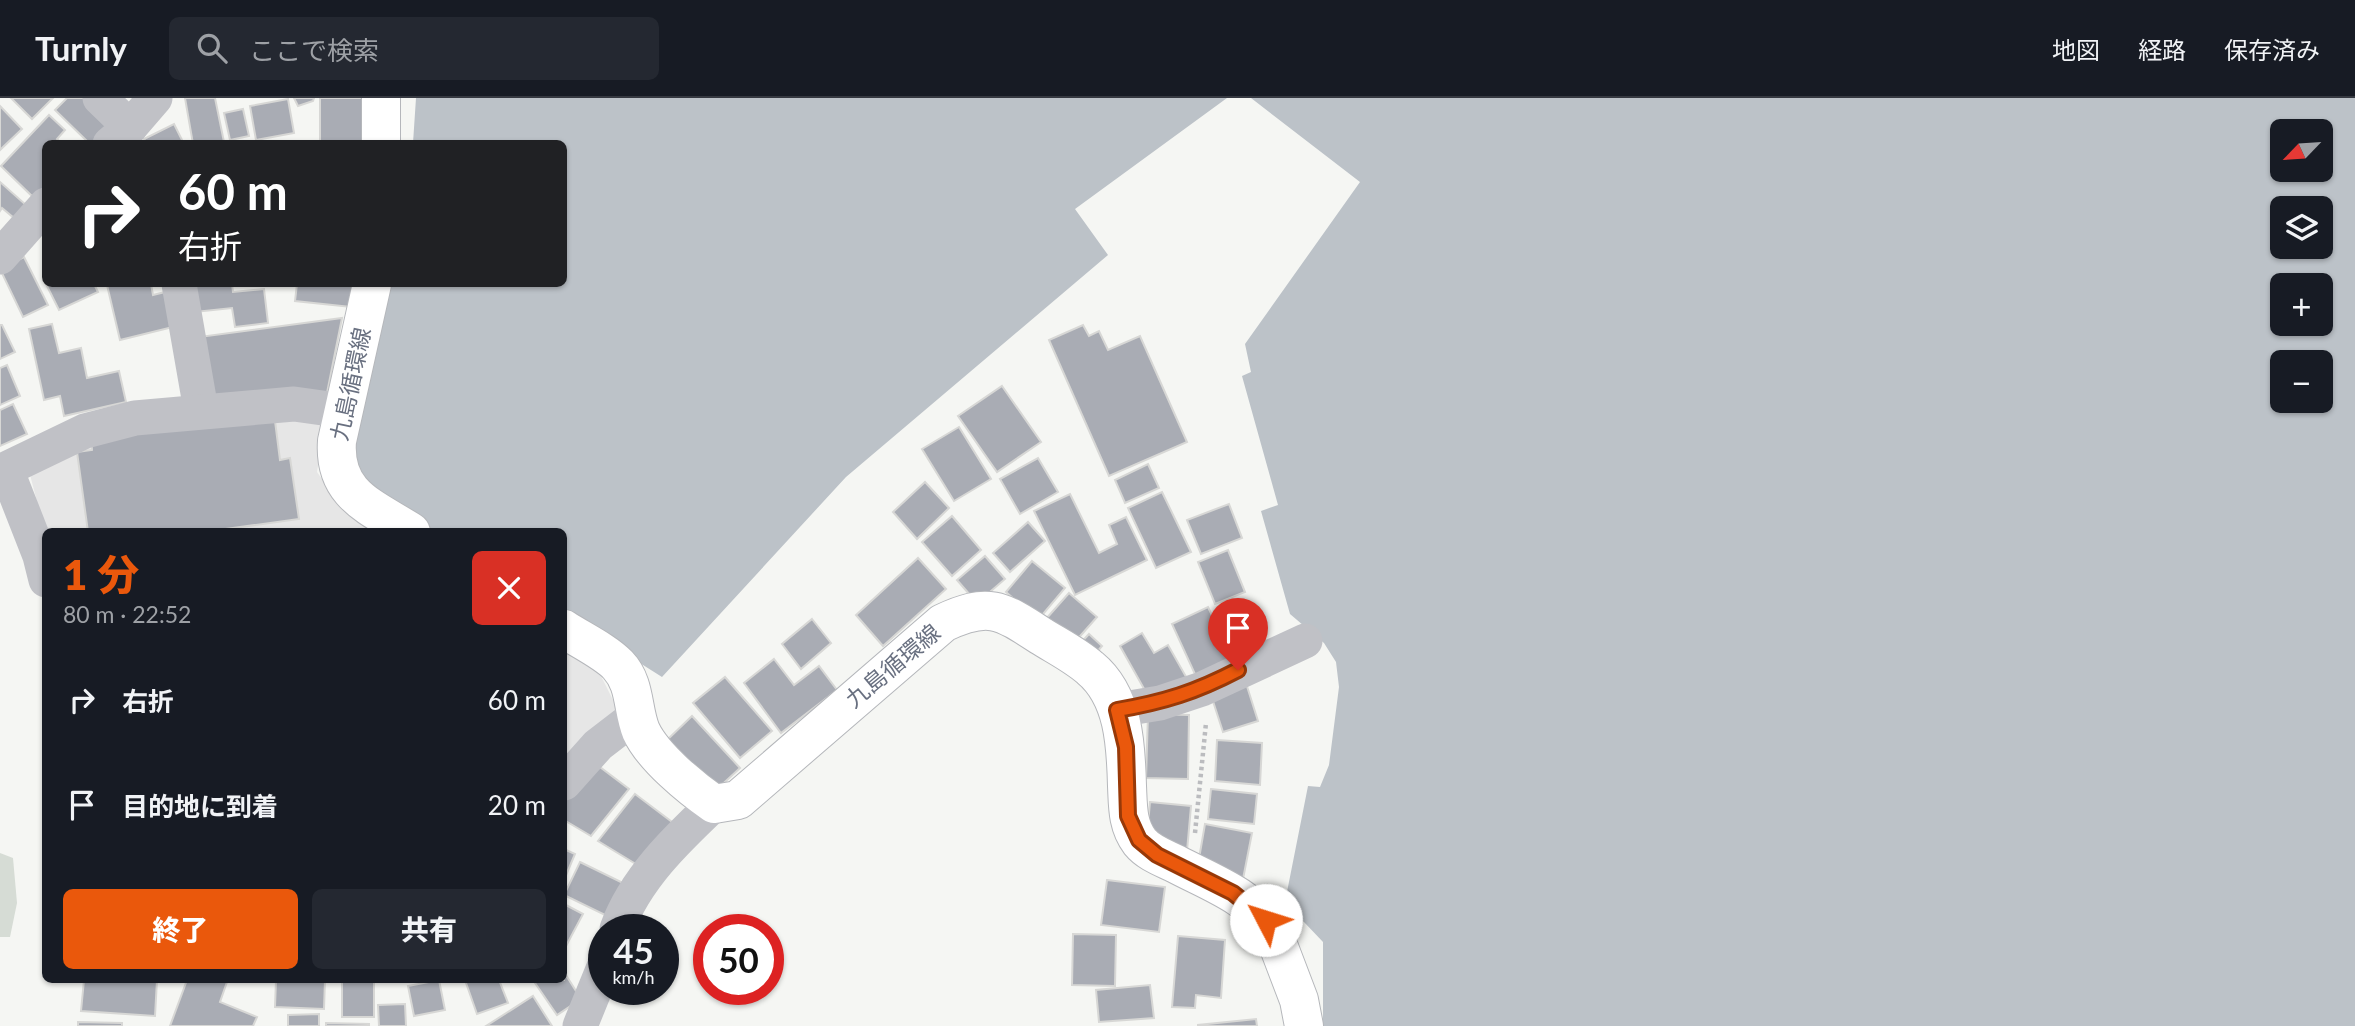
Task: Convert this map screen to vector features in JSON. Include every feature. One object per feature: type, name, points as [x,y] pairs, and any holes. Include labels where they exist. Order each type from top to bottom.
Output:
[{"type":"main road","points":[[381,98],[381,140]]},
{"type":"main road","name":"九島循環線","points":[[371,287],[335,459],[340,475],[349,489],[405,528]]},
{"type":"main road","name":"九島循環線","points":[[714,804],[738,800],[943,623],[967,612],[989,610],[1009,616],[1090,668],[1105,685],[1117,710],[1126,747],[1128,816],[1132,829],[1146,848],[1233,893],[1266,920],[1272,929],[1299,1000],[1304,1026]]},
{"type":"main road","points":[[567,631],[617,663],[631,682],[641,730],[651,748],[700,795],[714,804]]},
{"type":"street","points":[[100,98],[124,136],[155,98]]},
{"type":"street","points":[[0,257],[42,210]]},
{"type":"street","points":[[180,287],[201,410]]},
{"type":"street","points":[[42,564],[3,471],[85,431],[135,418],[201,410],[294,404],[344,411]]},
{"type":"street","points":[[1117,710],[1160,703],[1202,689],[1305,640]]},
{"type":"street","points":[[567,780],[598,745],[637,715]]},
{"type":"street","points":[[623,914],[672,844],[714,804]]},
{"type":"street","points":[[580,1026],[589,1005]]},
{"type":"path","points":[[1191,872],[1204,758],[1207,705],[1202,689]]},
{"type":"shaded area","points":[[416,98],[1227,98],[1075,209],[1108,255],[846,477],[662,677],[567,617],[567,528],[427,528],[365,489],[352,457],[388,287],[567,287],[567,140],[413,140]]},
{"type":"shaded area","points":[[1251,98],[2355,98],[2355,1026],[1323,1026],[1323,942],[1285,902],[1308,786],[1320,787],[1329,765],[1339,687],[1336,662],[1324,643],[1290,614],[1261,511],[1278,505],[1242,376],[1251,372],[1245,344],[1360,182]]},
{"type":"shaded area","points":[[326,417],[317,472],[341,506],[377,528],[44,528],[28,467],[91,438]]},
{"type":"shaded area","points":[[567,648],[598,670],[617,708],[567,765]]},
{"type":"shaded area","points":[[0,853],[13,858],[17,903],[10,937],[0,937]]},
{"type":"building","points":[[11,98],[53,98],[32,119]]},
{"type":"building","points":[[67,98],[89,98],[115,124],[101,140],[86,140],[55,110]]},
{"type":"building","points":[[185,98],[215,98],[224,140],[192,140]]},
{"type":"building","points":[[294,98],[314,98],[313,101],[298,106]]},
{"type":"building","points":[[320,98],[362,98],[363,140],[320,140]]},
{"type":"building","points":[[288,99],[294,133],[256,140],[250,106]]},
{"type":"building","points":[[0,106],[22,129],[0,150]]},
{"type":"building","points":[[243,109],[249,136],[230,140],[224,113]]},
{"type":"building","points":[[49,115],[65,130],[58,140],[42,140],[42,192],[35,199],[1,166]]},
{"type":"building","points":[[174,124],[182,140],[145,140]]},
{"type":"building","points":[[0,182],[26,205],[14,218],[2,208],[0,211]]},
{"type":"building","points":[[24,257],[48,305],[23,317],[0,269]]},
{"type":"building","points":[[48,287],[96,287],[98,292],[59,310]]},
{"type":"building","points":[[107,287],[152,287],[153,295],[173,290],[181,325],[120,340]]},
{"type":"building","points":[[192,287],[232,287],[233,292],[264,289],[268,323],[235,327],[232,308],[195,312]]},
{"type":"building","points":[[297,287],[354,287],[351,307],[295,301]]},
{"type":"building","points":[[342,318],[325,403],[208,402],[199,337]]},
{"type":"building","points":[[52,324],[59,353],[81,348],[87,378],[119,371],[126,402],[64,416],[60,396],[44,400],[29,329]]},
{"type":"building","points":[[0,325],[15,352],[0,359]]},
{"type":"building","points":[[1083,325],[1089,336],[1099,331],[1108,350],[1140,336],[1187,442],[1109,476],[1049,340]]},
{"type":"building","points":[[7,365],[20,396],[0,405],[0,368]]},
{"type":"building","points":[[1002,386],[1041,442],[997,472],[958,416]]},
{"type":"building","points":[[13,404],[27,434],[0,446],[0,410]]},
{"type":"building","points":[[274,413],[280,460],[290,458],[299,519],[233,528],[87,528],[77,452],[92,450],[91,438]]},
{"type":"building","points":[[959,427],[991,479],[954,501],[922,449]]},
{"type":"building","points":[[1038,458],[1058,492],[1020,514],[1000,479]]},
{"type":"building","points":[[1148,464],[1159,488],[1125,503],[1115,480]]},
{"type":"building","points":[[925,482],[949,508],[917,539],[893,512]]},
{"type":"building","points":[[1162,492],[1191,552],[1156,568],[1128,508]]},
{"type":"building","points":[[1070,494],[1099,553],[1117,544],[1109,525],[1126,517],[1147,560],[1075,595],[1034,511]]},
{"type":"building","points":[[1229,504],[1242,538],[1201,554],[1187,520]]},
{"type":"building","points":[[952,516],[981,550],[952,576],[922,542]]},
{"type":"building","points":[[1028,522],[1045,541],[1010,572],[993,553]]},
{"type":"building","points":[[1228,550],[1245,592],[1215,604],[1198,562]]},
{"type":"building","points":[[985,556],[1005,579],[977,603],[957,580]]},
{"type":"building","points":[[918,558],[946,589],[883,646],[856,615]]},
{"type":"building","points":[[1032,561],[1065,588],[1038,620],[1006,592]]},
{"type":"building","points":[[1069,593],[1097,617],[1074,643],[1046,619]]},
{"type":"building","points":[[1208,607],[1236,666],[1199,683],[1172,624]]},
{"type":"building","points":[[812,619],[831,643],[801,669],[782,644]]},
{"type":"building","points":[[1142,633],[1154,653],[1168,645],[1189,682],[1152,703],[1120,646]]},
{"type":"building","points":[[1089,634],[1102,646],[1091,659],[1077,647]]},
{"type":"building","points":[[774,659],[794,685],[819,666],[837,690],[781,733],[744,683]]},
{"type":"building","points":[[725,677],[772,731],[740,758],[693,703]]},
{"type":"building","points":[[1245,680],[1258,721],[1223,732],[1210,692]]},
{"type":"building","points":[[1148,714],[1189,715],[1188,779],[1146,778]]},
{"type":"building","points":[[692,716],[740,768],[714,792],[666,741]]},
{"type":"building","points":[[1217,740],[1262,743],[1260,785],[1215,781]]},
{"type":"building","points":[[592,761],[629,789],[591,836],[567,822],[567,790]]},
{"type":"building","points":[[1211,789],[1257,794],[1254,824],[1208,819]]},
{"type":"building","points":[[635,794],[676,825],[644,869],[598,841]]},
{"type":"building","points":[[1150,802],[1191,806],[1187,851],[1146,847]]},
{"type":"building","points":[[1205,824],[1252,833],[1243,879],[1197,870]]},
{"type":"building","points":[[567,850],[575,854],[567,873]]},
{"type":"building","points":[[580,862],[623,883],[608,914],[567,896],[567,889]]},
{"type":"building","points":[[1107,880],[1165,887],[1159,932],[1101,925]]},
{"type":"building","points":[[567,906],[583,914],[567,944]]},
{"type":"building","points":[[1073,934],[1116,935],[1115,986],[1072,985]]},
{"type":"building","points":[[1178,936],[1225,940],[1221,998],[1196,995],[1195,1008],[1172,1007]]},
{"type":"building","points":[[567,977],[581,999],[557,1015],[535,983],[567,983]]},
{"type":"building","points":[[84,983],[157,983],[155,1016],[81,1011]]},
{"type":"building","points":[[186,983],[227,983],[220,1002],[257,1017],[253,1026],[170,1026]]},
{"type":"building","points":[[276,983],[325,983],[324,1009],[275,1007]]},
{"type":"building","points":[[342,983],[374,983],[374,1017],[342,1017]]},
{"type":"building","points":[[440,983],[445,1010],[414,1016],[408,986]]},
{"type":"building","points":[[466,983],[500,983],[508,1003],[477,1014]]},
{"type":"building","points":[[1150,985],[1154,1018],[1099,1022],[1096,990]]},
{"type":"building","points":[[533,996],[552,1026],[486,1026]]},
{"type":"building","points":[[405,1004],[406,1026],[379,1026],[378,1005]]},
{"type":"building","points":[[319,1014],[319,1026],[288,1026],[288,1015]]},
{"type":"building","points":[[1256,1019],[1257,1026],[1198,1026],[1198,1025]]},
{"type":"building","points":[[78,1022],[122,1023],[122,1026],[78,1026]]},
{"type":"building","points":[[326,1023],[369,1024],[369,1026],[326,1026]]},
{"type":"route","points":[[1238,670],[1202,689],[1160,703],[1117,710],[1126,747],[1128,816],[1132,829],[1146,848],[1233,893],[1266,920]]}]
